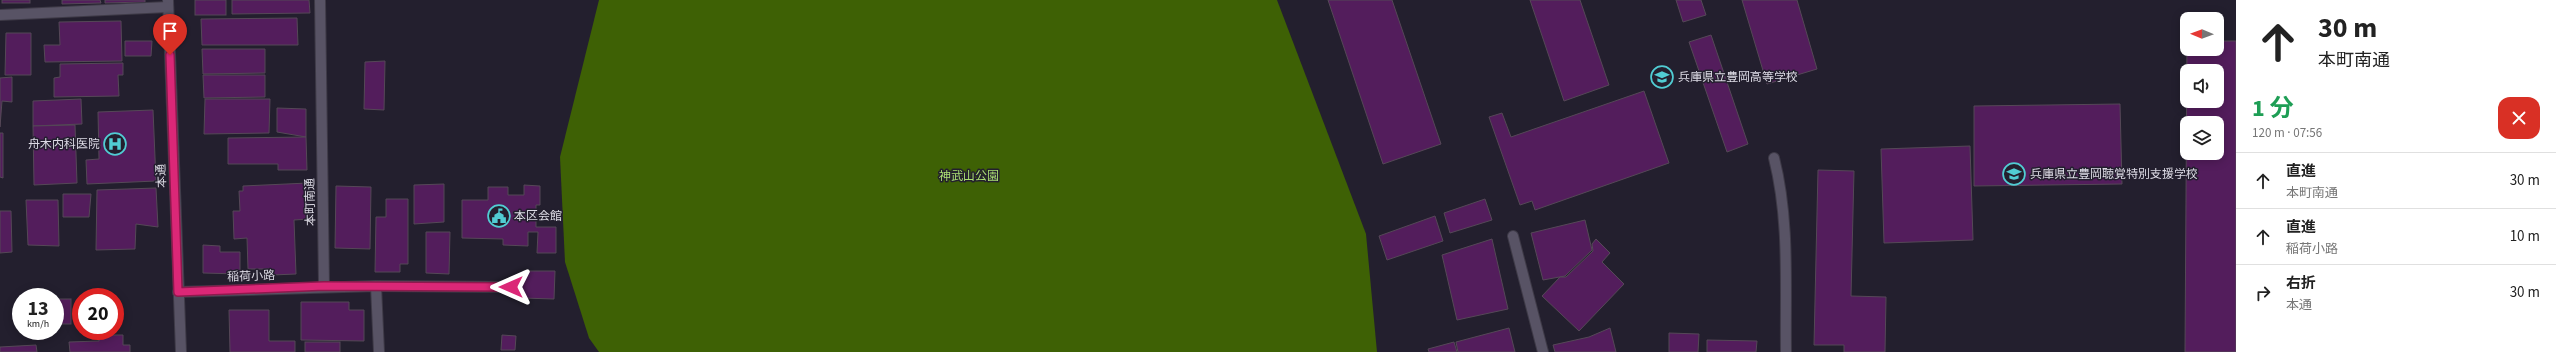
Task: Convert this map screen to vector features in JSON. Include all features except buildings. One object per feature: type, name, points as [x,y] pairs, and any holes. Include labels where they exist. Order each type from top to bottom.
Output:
[{"type":"street","name":"本町南通","points":[[320,0],[324,286]]},
{"type":"street","points":[[0,15],[168,4]]},
{"type":"street","name":"本通","points":[[168,4],[181,352]]},
{"type":"street","points":[[1774,158],[1779,178],[1784,226],[1786,352]]},
{"type":"street","points":[[1513,236],[1543,352]]},
{"type":"street","points":[[324,286],[511,287]]},
{"type":"street","name":"稲荷小路","points":[[178,292],[324,286]]},
{"type":"street","points":[[376,286],[379,352]]},
{"type":"green space","name":"神武山公園","points":[[599,0],[1277,0],[1366,234],[1377,352],[599,352],[589,338],[565,262],[560,157]]},
{"type":"place","name":"兵庫県立豊岡高等学校","points":[[1662,77]]},
{"type":"place","name":"舟木内科医院","points":[[115,144]]},
{"type":"place","name":"兵庫県立豊岡聴覚特別支援学校","points":[[2014,174]]},
{"type":"place","name":"本区会館","points":[[499,216]]},
{"type":"route","points":[[170,55],[178,292],[324,286],[511,287]]}]
